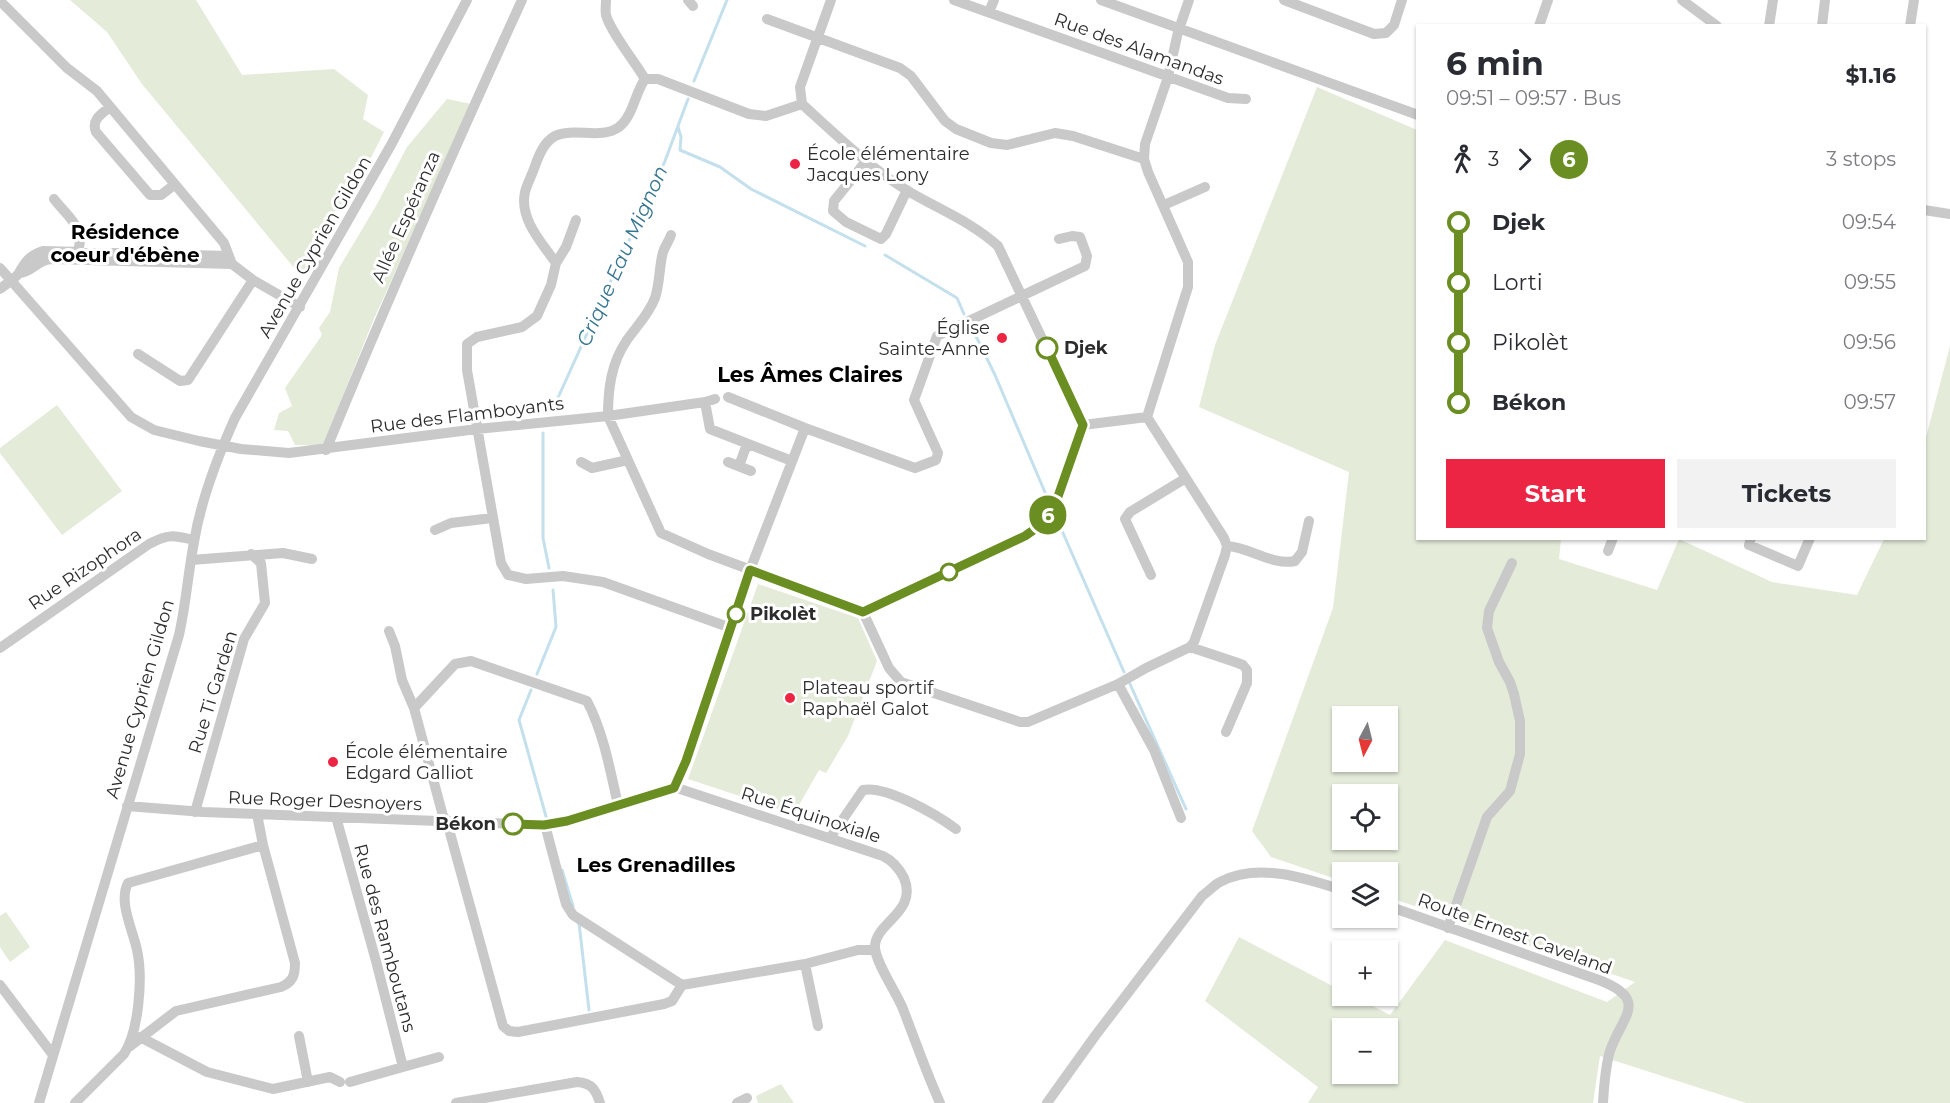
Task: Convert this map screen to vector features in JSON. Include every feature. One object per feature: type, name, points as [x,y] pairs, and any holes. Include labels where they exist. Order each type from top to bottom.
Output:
[{"type":"street","name":"Avenue Cyprien Gildon","points":[[39,1103],[179,635],[186,604],[194,540],[222,446],[235,418],[392,145],[467,0]]},
{"type":"street","name":"Allée Espéranza","points":[[326,450],[399,274],[522,0]]},
{"type":"street","points":[[606,0],[606,14],[612,28],[645,79]]},
{"type":"street","points":[[831,0],[800,87],[802,104],[867,160],[907,190],[986,235],[998,246],[1083,425],[1055,505],[1042,524],[1025,536],[863,612]]},
{"type":"street","name":"Rue des Alamandas","points":[[954,0],[1228,98],[1246,99]]},
{"type":"street","points":[[989,12],[994,0]]},
{"type":"street","points":[[1101,0],[1416,114]]},
{"type":"street","points":[[1146,417],[1188,287],[1188,262],[1148,172],[1144,159],[1145,144],[1168,77],[1179,28],[1189,0]]},
{"type":"street","points":[[1288,1],[1374,34],[1386,33],[1394,25],[1402,0]]},
{"type":"street","points":[[1540,24],[1548,0]]},
{"type":"street","points":[[1682,0],[1714,24]]},
{"type":"street","points":[[1769,24],[1773,0]]},
{"type":"street","points":[[1822,24],[1825,0]]},
{"type":"street","points":[[1911,24],[1914,0]]},
{"type":"street","points":[[0,1],[67,68],[97,92],[224,243],[230,260],[253,280],[300,307]]},
{"type":"street","points":[[767,19],[900,68],[911,76],[945,121],[956,129],[991,142],[1007,146],[1055,133],[1073,136],[1144,159]]},
{"type":"street","points":[[645,79],[658,79],[749,114],[766,116],[802,104]]},
{"type":"street","points":[[556,263],[534,233],[525,212],[524,194],[538,157],[545,144],[555,136],[567,133],[603,132],[617,128],[628,117],[638,89],[645,79]]},
{"type":"street","points":[[110,107],[96,120],[94,128],[96,132],[150,195],[161,195],[174,185]]},
{"type":"street","points":[[867,160],[834,201],[833,211],[846,222],[881,239],[886,234],[907,190]]},
{"type":"street","points":[[1164,205],[1205,187]]},
{"type":"street","points":[[54,199],[80,232],[81,242],[77,252]]},
{"type":"street","points":[[1926,210],[1950,214]]},
{"type":"street","points":[[576,220],[566,247],[556,263],[551,285],[537,316],[522,327],[477,337],[467,344],[467,370],[501,563],[508,575],[526,579],[564,576],[603,582],[731,628]]},
{"type":"street","points":[[671,236],[663,251],[658,285],[650,307],[625,342],[613,368],[608,394],[608,416],[662,533],[708,554],[863,612],[889,668],[901,682],[1020,722],[1028,722],[1118,684],[1190,647],[1194,642],[1227,546],[1146,417]]},
{"type":"street","points":[[728,397],[915,468],[936,460],[938,453],[914,400],[937,336],[1085,266],[1088,256],[1080,237],[1059,239]]},
{"type":"street","points":[[15,277],[24,262],[43,251],[176,259]]},
{"type":"street","points":[[0,289],[36,263],[47,259],[230,260]]},
{"type":"street","name":"Rue des Flamboyants","points":[[0,268],[15,277],[131,417],[154,430],[222,446],[281,453],[326,450],[477,429],[608,416],[710,400],[710,429],[747,444]]},
{"type":"street","points":[[138,354],[180,381],[188,380],[253,280]]},
{"type":"street","points":[[1083,425],[1146,417]]},
{"type":"street","points":[[674,788],[686,761],[750,570],[805,428]]},
{"type":"street","points":[[739,466],[747,444],[792,461]]},
{"type":"street","points":[[580,462],[592,468],[628,460]]},
{"type":"street","points":[[728,462],[751,471]]},
{"type":"street","points":[[1151,575],[1125,519],[1130,513],[1186,478]]},
{"type":"street","points":[[435,530],[451,523],[492,518]]},
{"type":"street","points":[[1227,546],[1239,547],[1279,560],[1295,561],[1302,552],[1309,521]]},
{"type":"street","name":"Rue Rizophora","points":[[0,648],[156,541],[174,535],[194,540]]},
{"type":"street","points":[[1608,551],[1612,540]]},
{"type":"street","points":[[1750,540],[1749,545],[1798,566],[1809,540]]},
{"type":"street","points":[[191,561],[283,553],[312,559]]},
{"type":"street","name":"Rue Ti Garden","points":[[195,812],[244,639],[265,603],[261,563],[251,554]]},
{"type":"street","points":[[1448,928],[1488,817],[1510,791],[1520,754],[1520,721],[1514,694],[1498,662],[1487,628],[1489,611],[1512,563]]},
{"type":"street","points":[[389,631],[395,646],[402,680],[414,708],[502,1023],[506,1030],[518,1032],[664,1004],[672,1001],[682,985]]},
{"type":"street","points":[[1190,647],[1243,665],[1247,670],[1247,682],[1226,732]]},
{"type":"street","points":[[414,708],[455,664],[471,661],[587,701],[596,719],[618,806]]},
{"type":"street","points":[[1118,684],[1154,750],[1181,818]]},
{"type":"street","name":"Rue Roger Desnoyers","points":[[127,806],[195,812],[544,825],[567,821],[674,788]]},
{"type":"street","name":"Rue Équinoxiale","points":[[674,788],[891,860],[898,867],[905,882],[906,895],[903,906],[878,936],[875,950]]},
{"type":"street","points":[[830,838],[863,790],[871,789],[934,813],[956,829]]},
{"type":"street","points":[[75,1103],[129,1047],[176,1011],[290,983],[295,974],[295,963],[263,845],[257,814]]},
{"type":"street","name":"Rue des Ramboutans","points":[[336,817],[403,1067]]},
{"type":"street","points":[[544,825],[566,904],[573,915],[682,985],[805,964],[858,950],[875,950],[902,1007],[919,1056],[940,1103]]},
{"type":"street","points":[[129,1047],[141,988],[138,952],[125,901],[124,890],[128,883],[263,845]]},
{"type":"street","points":[[1047,1103],[1202,897],[1220,882],[1245,873],[1264,872],[1332,887]]},
{"type":"street","name":"Route Ernest Caveland","points":[[1398,910],[1605,982],[1620,990],[1626,996],[1628,1015],[1609,1054],[1603,1103]]},
{"type":"street","points":[[805,964],[818,1026]]},
{"type":"street","points":[[0,985],[53,1055]]},
{"type":"street","points":[[299,1036],[308,1082]]},
{"type":"street","points":[[140,1037],[207,1072],[273,1089],[330,1077],[345,1082],[439,1057]]},
{"type":"street","points":[[456,1103],[577,1082],[592,1086],[600,1103]]},
{"type":"green space","points":[[70,0],[196,0],[242,75],[334,69],[368,95],[363,119],[384,132],[353,193],[333,214],[328,233],[317,254],[300,275],[142,84],[107,32]]},
{"type":"green space","points":[[1317,87],[1416,130],[1416,540],[1561,540],[1559,559],[1657,590],[1679,540],[1681,540],[1772,582],[1857,595],[1884,540],[1926,540],[1926,437],[1950,346],[1950,1103],[1746,1103],[1600,1056],[1593,1103],[1308,1103],[1318,1087],[1205,1001],[1239,937],[1332,986],[1332,1006],[1372,1006],[1390,1015],[1445,940],[1607,1002],[1635,982],[1398,900],[1398,862],[1332,862],[1332,878],[1271,857],[1252,831],[1333,608],[1349,472],[1199,407],[1215,345]]},
{"type":"green space","points":[[447,99],[471,104],[373,321],[323,445],[295,445],[288,431],[274,430],[279,413],[292,406],[285,388],[322,335],[319,328],[330,312],[339,268],[376,206],[407,147]]},
{"type":"green space","points":[[57,405],[122,491],[62,535],[0,453],[0,448]]},
{"type":"green space","name":"Plateau sportif Raphaël Galot","points":[[758,584],[858,618],[877,661],[848,736],[826,773],[819,770],[794,814],[688,779]]},
{"type":"green space","points":[[6,912],[30,947],[10,962],[0,947],[0,916]]},
{"type":"green space","points":[[781,1084],[794,1103],[758,1103],[756,1096]]},
{"type":"waterway","name":"Crique Eau Mignon","points":[[694,81],[727,0]]},
{"type":"waterway","name":"Crique Eau Mignon","points":[[552,411],[665,161],[688,99]]},
{"type":"waterway","points":[[678,127],[681,137],[680,150],[720,167],[751,189],[865,246]]},
{"type":"waterway","points":[[885,255],[957,298],[964,314]]},
{"type":"waterway","points":[[970,324],[995,375],[1047,497]]},
{"type":"waterway","name":"Crique Eau Mignon","points":[[543,433],[543,538],[549,568]]},
{"type":"waterway","points":[[1056,517],[1124,672]]},
{"type":"waterway","name":"Crique Eau Mignon","points":[[537,674],[556,627],[553,590]]},
{"type":"waterway","points":[[1130,684],[1186,809]]},
{"type":"waterway","name":"Crique Eau Mignon","points":[[531,690],[519,720],[547,820]]},
{"type":"waterway","name":"Crique Eau Mignon","points":[[562,870],[573,906]]},
{"type":"waterway","name":"Crique Eau Mignon","points":[[579,923],[589,1010]]},
{"type":"bus line","name":"6","points":[[513,824],[544,825],[567,821],[674,788],[686,761],[750,570],[863,612],[1025,536],[1042,524],[1055,505],[1083,425],[1047,348]]},
{"type":"place","name":"École élémentaire Jacques Lony","points":[[795,164]]},
{"type":"place","name":"Église Sainte-Anne","points":[[1002,338]]},
{"type":"place","name":"Djek","points":[[1047,348]]},
{"type":"place","name":"Pikolèt","points":[[736,614]]},
{"type":"place","name":"Plateau sportif Raphaël Galot","points":[[790,698]]},
{"type":"place","name":"École élémentaire Edgard Galliot","points":[[333,762]]},
{"type":"place","name":"Békon","points":[[513,824]]},
{"type":"district","name":"Résidence coeur d'ébène","points":[[125,244]]},
{"type":"district","name":"Les Âmes Claires","points":[[810,375]]},
{"type":"district","name":"Les Grenadilles","points":[[656,865]]}]
